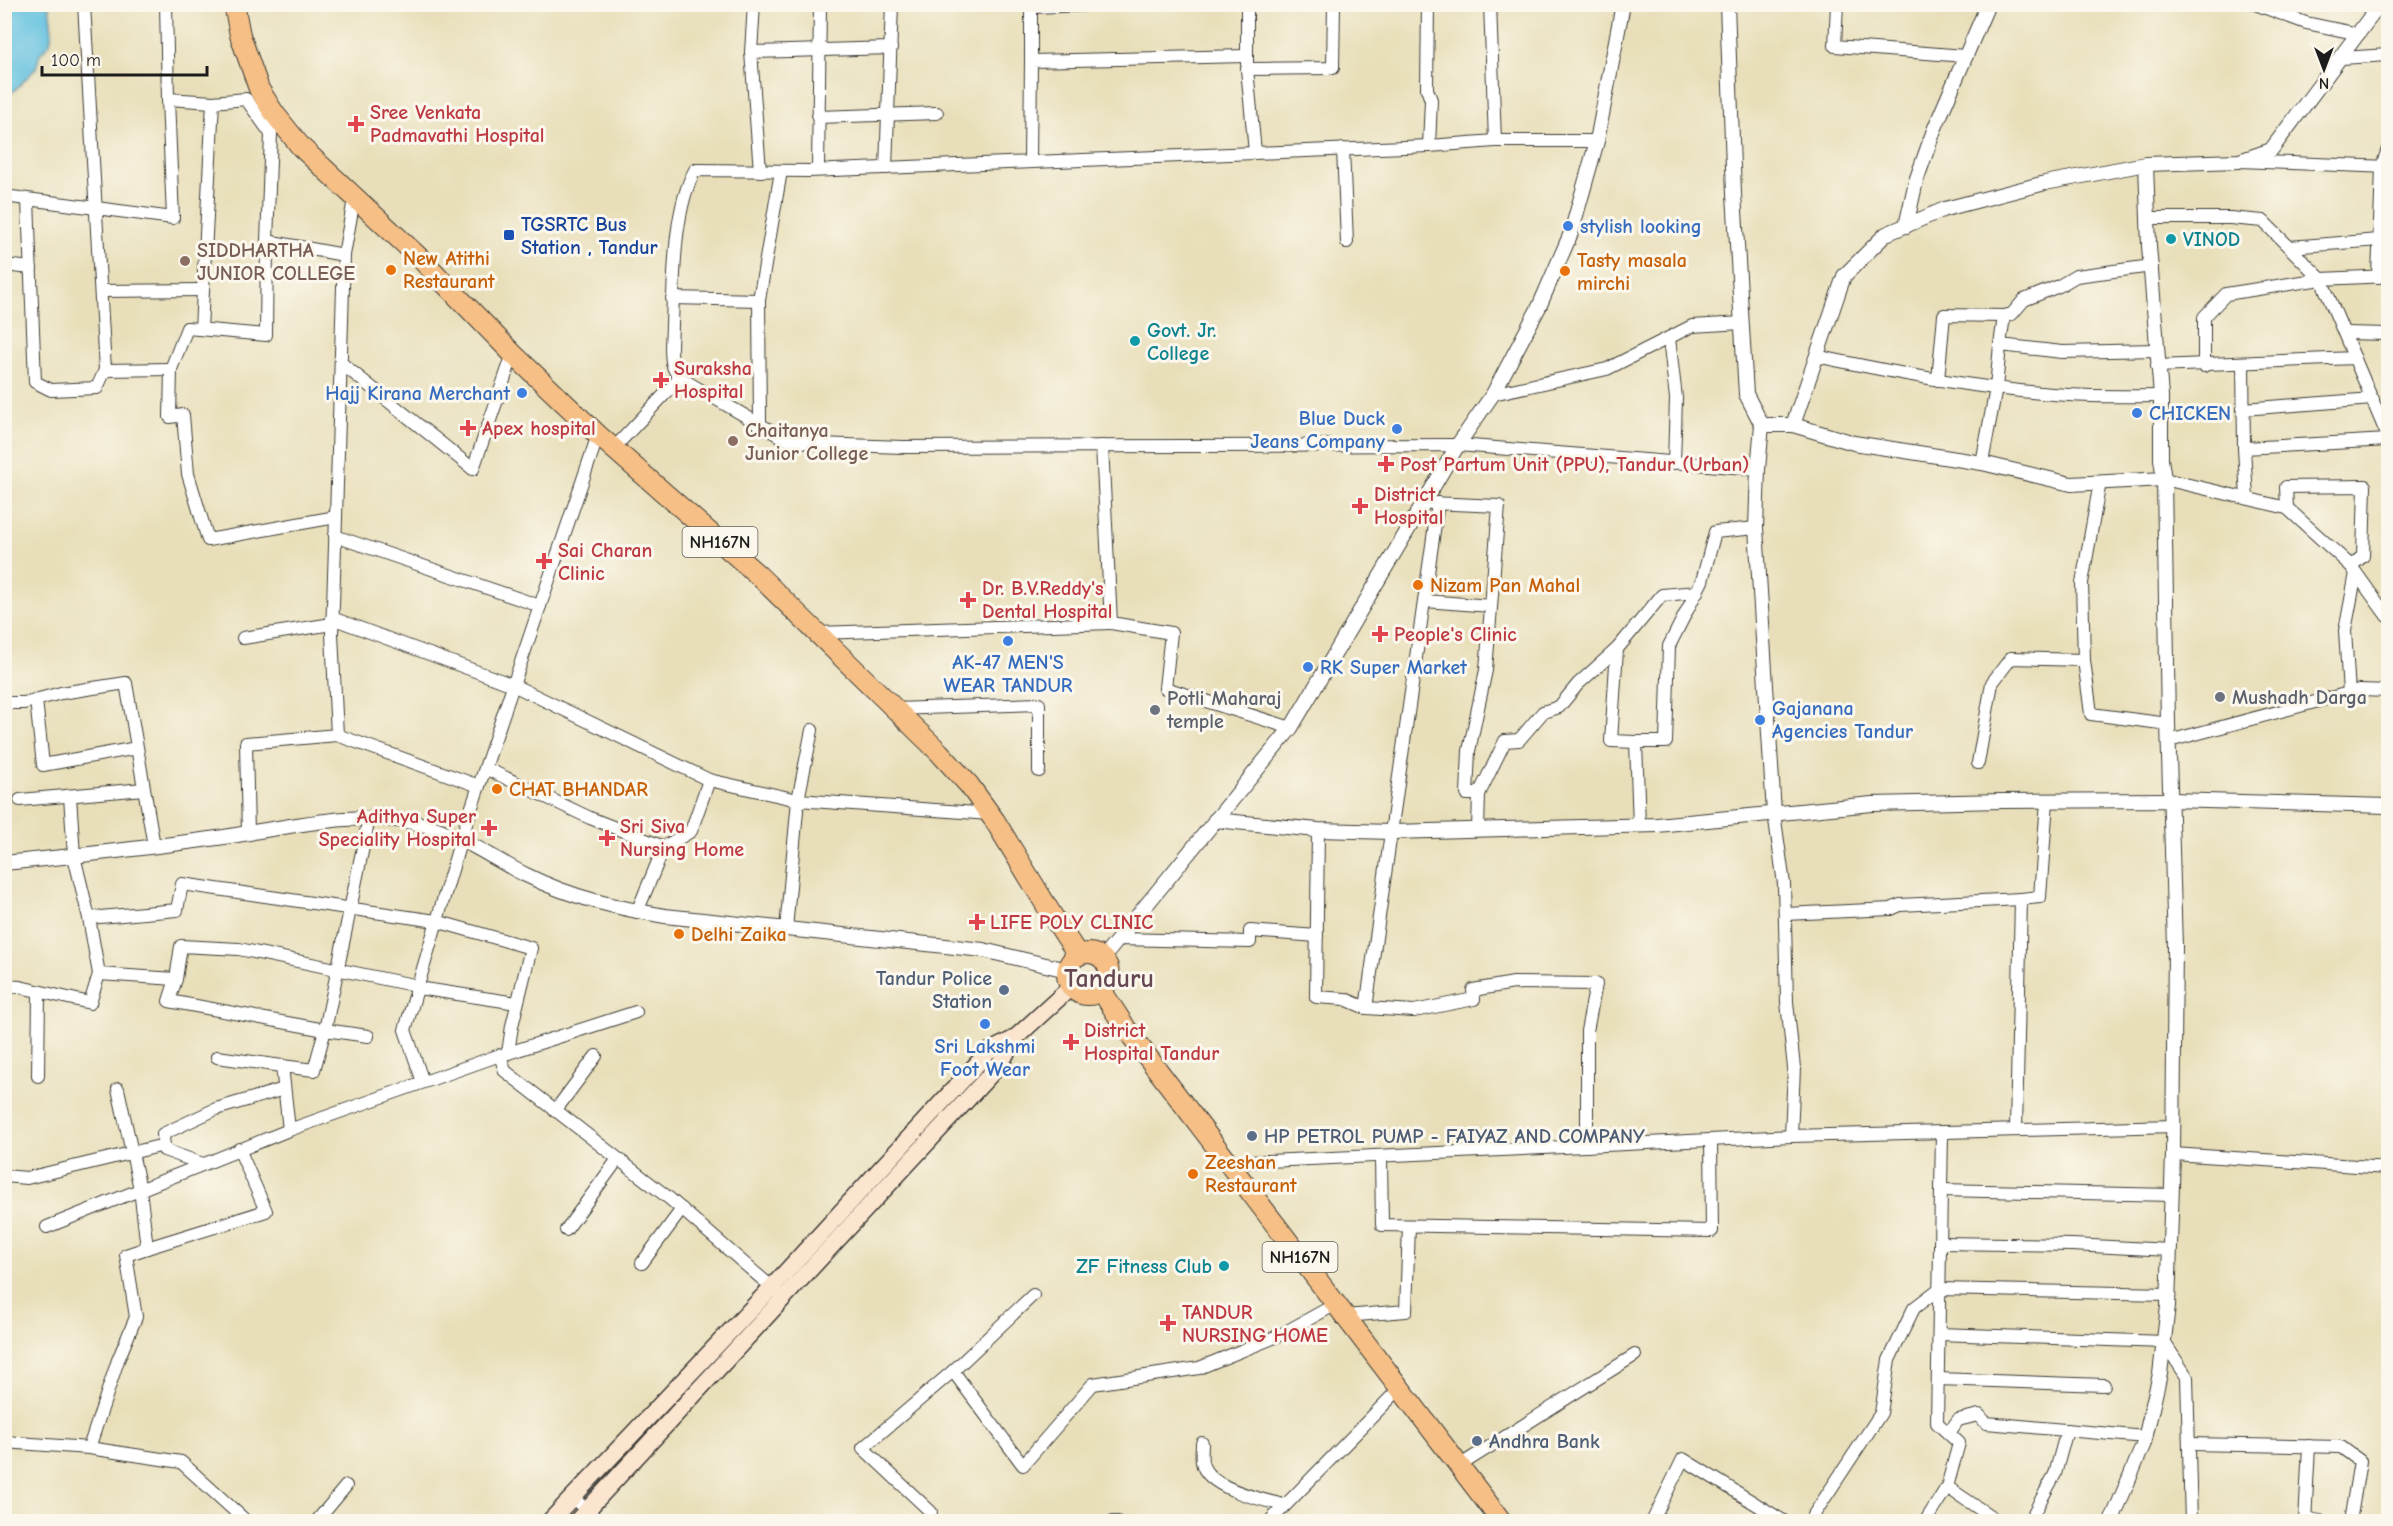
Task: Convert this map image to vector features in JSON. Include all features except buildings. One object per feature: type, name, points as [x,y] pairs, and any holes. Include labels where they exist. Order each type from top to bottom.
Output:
[{"type":"highway","name":"NH167N","points":[[234,4],[240,35],[260,88],[286,130],[354,199],[423,261],[513,354],[598,435],[758,575],[939,752],[969,785],[990,814],[1072,970]]},
{"type":"highway","points":[[1087,952],[1095,953],[1102,958],[1110,972],[1106,986],[1091,995],[1083,995],[1072,970],[1087,952]]},
{"type":"highway","name":"NH167N","points":[[1101,990],[1127,1030],[1502,1521]]},
{"type":"main road","points":[[549,1521],[778,1292],[1000,1063],[1014,1040],[1072,970]]},
{"type":"main road","points":[[582,1516],[778,1292]]},
{"type":"street","points":[[28,200],[35,382],[51,390],[97,388],[105,370],[84,4]]},
{"type":"street","points":[[4,196],[173,218],[165,4]]},
{"type":"street","points":[[754,4],[752,52],[760,171]]},
{"type":"street","points":[[818,170],[820,4]]},
{"type":"street","points":[[886,168],[892,4]]},
{"type":"street","points":[[1030,161],[1031,6],[1120,4]]},
{"type":"street","points":[[1247,4],[1247,62],[1255,152]]},
{"type":"street","points":[[1031,61],[1247,62],[1333,68],[1334,4]]},
{"type":"street","points":[[1428,4],[1427,88],[1431,100],[1429,146]]},
{"type":"street","points":[[1490,4],[1495,141]]},
{"type":"street","points":[[1102,958],[1291,728],[1431,503],[1459,445],[1493,394],[1539,307],[1571,233],[1597,141],[1623,4]]},
{"type":"street","points":[[1727,4],[1734,194],[1746,394],[1762,425],[1756,528],[1774,813],[1784,884],[1787,1002],[1794,1068],[1791,1136]]},
{"type":"street","points":[[1837,4],[1835,46],[1965,56]]},
{"type":"street","points":[[1906,226],[1916,181],[1934,130],[1988,4]]},
{"type":"street","points":[[2255,4],[2307,23],[2360,34]]},
{"type":"street","points":[[2239,161],[2271,150],[2360,34],[2380,4]]},
{"type":"street","points":[[752,52],[891,48]]},
{"type":"street","points":[[2342,58],[2388,56]]},
{"type":"street","points":[[168,99],[213,102],[246,99],[271,134],[266,335],[187,328],[171,369],[170,417],[183,416],[188,474],[208,540],[336,517]]},
{"type":"street","points":[[201,329],[213,102]]},
{"type":"street","points":[[818,117],[937,113]]},
{"type":"street","points":[[1597,141],[1495,141],[1429,146],[886,168],[781,171],[695,170],[687,184],[682,206],[672,298],[670,347],[673,368],[680,378],[785,439],[818,444],[903,447],[1459,445],[1758,469]]},
{"type":"street","points":[[1344,149],[1347,242]]},
{"type":"street","points":[[2204,366],[2204,317],[2226,294],[2320,279],[2383,277],[2379,240],[2388,149]]},
{"type":"street","points":[[1793,425],[1844,276],[1886,234],[1945,209],[2045,183],[2146,165],[2239,161],[2385,167]]},
{"type":"street","points":[[2111,1521],[2146,1437],[2160,1374],[2168,1294],[2174,1126],[2175,946],[2164,479],[2161,459],[2161,396],[2157,366],[2146,165]]},
{"type":"street","points":[[760,423],[759,300],[781,171]]},
{"type":"street","points":[[337,735],[332,621],[344,255],[354,199]]},
{"type":"street","points":[[2148,218],[2230,218],[2263,221],[2320,279],[2388,438],[2244,448]]},
{"type":"street","points":[[2289,247],[2379,240]]},
{"type":"street","points":[[267,241],[344,255]]},
{"type":"street","points":[[4,265],[31,268]]},
{"type":"street","points":[[1938,380],[1944,315],[2004,316],[2012,314],[2024,300],[2059,286],[2076,276],[2152,266]]},
{"type":"street","points":[[101,291],[203,290]]},
{"type":"street","points":[[672,298],[759,300]]},
{"type":"street","points":[[1982,463],[1996,388],[2004,316]]},
{"type":"street","points":[[1493,394],[1607,369],[1692,326],[1742,323]]},
{"type":"street","points":[[2345,333],[2388,334]]},
{"type":"street","points":[[1669,338],[1676,398],[1674,463]]},
{"type":"street","points":[[2000,345],[2062,352],[2157,350]]},
{"type":"street","points":[[341,363],[473,469],[513,354]]},
{"type":"street","points":[[1816,356],[1938,380],[1996,388],[2071,395],[2161,396]]},
{"type":"street","points":[[2157,366],[2204,366],[2355,358]]},
{"type":"street","points":[[2243,363],[2247,498]]},
{"type":"street","points":[[105,370],[171,369]]},
{"type":"street","points":[[614,448],[680,378]]},
{"type":"street","points":[[2243,409],[2373,399]]},
{"type":"street","points":[[1762,425],[1793,425],[1854,442],[1982,463],[2071,484],[2164,479],[2287,508],[2353,569],[2388,614]]},
{"type":"street","points":[[423,1082],[405,1030],[461,839],[598,435]]},
{"type":"street","points":[[1102,446],[1111,623]]},
{"type":"street","points":[[2100,482],[2082,583],[2084,660],[2091,714],[2168,724]]},
{"type":"street","points":[[2287,508],[2286,487],[2365,486],[2363,556],[2353,569],[2345,632],[2349,693]]},
{"type":"street","points":[[1366,1008],[1425,601],[1431,503]]},
{"type":"street","points":[[1431,503],[1499,506],[1486,670],[1469,751],[1467,794],[1479,794]]},
{"type":"street","points":[[1617,649],[1611,741],[1666,742],[1669,646],[1702,582],[1715,531],[1756,528]]},
{"type":"street","points":[[335,536],[540,606]]},
{"type":"street","points":[[1478,829],[1479,794],[1506,741],[1519,740],[1543,712],[1559,707],[1578,684],[1617,649],[1662,595],[1696,592]]},
{"type":"street","points":[[1425,601],[1491,606]]},
{"type":"street","points":[[243,638],[332,621],[513,685],[709,780],[798,800],[990,814]]},
{"type":"street","points":[[818,633],[1111,623],[1171,633],[1165,688],[1291,728]]},
{"type":"street","points":[[1978,763],[1992,683],[2011,658],[2084,660]]},
{"type":"street","points":[[4,703],[24,703],[61,693],[126,683],[154,846]]},
{"type":"street","points":[[2169,741],[2360,690],[2388,691]]},
{"type":"street","points":[[36,700],[43,765],[137,748]]},
{"type":"street","points":[[895,709],[1039,704],[1039,771]]},
{"type":"street","points":[[786,929],[798,800],[812,730]]},
{"type":"street","points":[[248,834],[246,743],[337,735],[479,786]]},
{"type":"street","points":[[1636,742],[1639,826]]},
{"type":"street","points":[[485,768],[590,818],[664,847]]},
{"type":"street","points":[[637,912],[664,847],[691,831],[709,780]]},
{"type":"street","points":[[20,800],[144,789]]},
{"type":"street","points":[[4,986],[90,1003],[99,974],[89,918],[74,856],[70,796]]},
{"type":"street","points":[[1215,820],[1318,830],[1392,832],[1639,826],[1872,804],[2171,800],[2388,806]]},
{"type":"street","points":[[1785,914],[1891,909],[1900,905],[2040,897],[2047,801]]},
{"type":"street","points":[[217,1057],[314,1070],[325,1030],[369,818]]},
{"type":"street","points":[[4,862],[154,846],[341,819],[382,818],[425,825],[461,839],[529,877],[570,894],[637,912],[983,950],[1072,970]]},
{"type":"street","points":[[1318,830],[1316,997],[1345,999],[1366,1008],[1414,1011],[1474,999],[1473,990],[1514,983],[1596,984],[1587,1031],[1587,1146]]},
{"type":"street","points":[[89,918],[177,910],[182,884],[351,908],[436,923],[531,948],[504,1054],[504,1071],[682,1209],[778,1292]]},
{"type":"street","points":[[2016,1130],[2021,899]]},
{"type":"street","points":[[1118,939],[1250,942],[1250,931],[1317,936]]},
{"type":"street","points":[[368,1036],[169,1001],[176,979],[181,946],[239,949],[418,987],[517,1004]]},
{"type":"street","points":[[99,974],[176,979]]},
{"type":"street","points":[[38,1076],[39,992]]},
{"type":"street","points":[[47,1227],[289,1130],[504,1054],[636,1012]]},
{"type":"street","points":[[555,1110],[596,1056]]},
{"type":"street","points":[[282,1066],[289,1130]]},
{"type":"street","points":[[118,1089],[140,1189],[147,1248]]},
{"type":"street","points":[[203,1164],[164,1150],[163,1134],[216,1109],[284,1089]]},
{"type":"street","points":[[1229,1163],[1791,1136],[2174,1126]]},
{"type":"street","points":[[1925,1521],[1947,1487],[1959,1443],[1937,1423],[1942,1132]]},
{"type":"street","points":[[1382,1156],[1382,1226],[1712,1231],[1711,1140]]},
{"type":"street","points":[[4,1176],[27,1178],[164,1145]]},
{"type":"street","points":[[89,1448],[118,1360],[136,1317],[126,1255],[266,1211],[239,1149]]},
{"type":"street","points":[[2173,1154],[2388,1168]]},
{"type":"street","points":[[566,1230],[618,1159]]},
{"type":"street","points":[[1941,1190],[2172,1195]]},
{"type":"street","points":[[642,1263],[682,1209]]},
{"type":"street","points":[[953,1371],[1023,1466],[1093,1384],[1199,1368],[1341,1310],[1406,1311],[1409,1226]]},
{"type":"street","points":[[1940,1243],[2072,1245],[2170,1250]]},
{"type":"street","points":[[1809,1521],[1881,1413],[1889,1360],[1914,1308],[1939,1289],[2168,1294]]},
{"type":"street","points":[[931,1512],[864,1448],[953,1371],[1033,1295]]},
{"type":"street","points":[[1939,1334],[2164,1342]]},
{"type":"street","points":[[2164,1342],[2187,1377],[2191,1521]]},
{"type":"street","points":[[1459,1466],[1635,1354]]},
{"type":"street","points":[[1938,1379],[2103,1384]]},
{"type":"street","points":[[1269,1521],[1400,1388]]},
{"type":"street","points":[[1948,1433],[1958,1420],[1979,1415],[1986,1423],[2146,1437]]},
{"type":"street","points":[[2029,1521],[2055,1474],[2067,1431]]},
{"type":"street","points":[[4,1442],[89,1448],[180,1462],[247,1521]]},
{"type":"street","points":[[1202,1443],[1202,1464],[1213,1480],[1249,1497],[1284,1505]]},
{"type":"street","points":[[2189,1444],[2341,1447],[2360,1461],[2350,1521]]},
{"type":"street","points":[[2309,1446],[2305,1520],[2325,1521]]},
{"type":"street","points":[[1652,1521],[1683,1459],[1785,1521]]},
{"type":"street","points":[[315,1521],[346,1486]]},
{"type":"street","points":[[1947,1487],[1999,1521]]},
{"type":"street","points":[[573,1498],[582,1516],[600,1521]]},
{"type":"street","points":[[1112,1521],[1119,1521]]},
{"type":"water","points":[[5,4],[49,5],[52,31],[50,43],[40,54],[36,68],[15,90],[5,96]]},
{"type":"place","name":"Sree Venkata Padmavathi Hospital","points":[[356,124]]},
{"type":"place","name":"stylish looking","points":[[1568,226]]},
{"type":"place","name":"TGSRTC Bus Station , Tandur","points":[[509,235]]},
{"type":"place","name":"VINOD","points":[[2171,239]]},
{"type":"place","name":"SIDDHARTHA JUNIOR COLLEGE","points":[[185,261]]},
{"type":"place","name":"New Atithi Restaurant","points":[[391,270]]},
{"type":"place","name":"Tasty masala mirchi","points":[[1565,271]]},
{"type":"place","name":"Govt. Jr. College","points":[[1135,341]]},
{"type":"place","name":"Suraksha Hospital","points":[[661,380]]},
{"type":"place","name":"Hajj Kirana Merchant","points":[[522,393]]},
{"type":"place","name":"CHICKEN","points":[[2137,413]]},
{"type":"place","name":"Apex hospital","points":[[468,428]]},
{"type":"place","name":"Blue Duck Jeans Company","points":[[1397,429]]},
{"type":"place","name":"Chaitanya Junior College","points":[[733,441]]},
{"type":"place","name":"Post Partum Unit (PPU), Tandur (Urban)","points":[[1386,464]]},
{"type":"place","name":"District Hospital","points":[[1360,506]]},
{"type":"place","name":"Sai Charan Clinic","points":[[544,561]]},
{"type":"place","name":"Nizam Pan Mahal","points":[[1418,585]]},
{"type":"place","name":"Dr. B.V.Reddy's Dental Hospital","points":[[968,600]]},
{"type":"place","name":"People's Clinic","points":[[1380,634]]},
{"type":"place","name":"AK-47 MEN'S WEAR TANDUR","points":[[1008,641]]},
{"type":"place","name":"RK Super Market","points":[[1308,667]]},
{"type":"place","name":"Mushadh Darga","points":[[2220,697]]},
{"type":"place","name":"Potli Maharaj temple","points":[[1155,710]]},
{"type":"place","name":"Gajanana Agencies Tandur","points":[[1760,720]]},
{"type":"place","name":"CHAT BHANDAR","points":[[497,789]]},
{"type":"place","name":"Adithya Super Speciality Hospital","points":[[489,828]]},
{"type":"place","name":"Sri Siva Nursing Home","points":[[607,838]]},
{"type":"place","name":"LIFE POLY CLINIC","points":[[977,922]]},
{"type":"place","name":"Delhi Zaika","points":[[679,934]]},
{"type":"place","name":"Tandur Police Station","points":[[1004,990]]},
{"type":"place","name":"Sri Lakshmi Foot Wear","points":[[985,1024]]},
{"type":"place","name":"District Hospital Tandur","points":[[1071,1042]]},
{"type":"place","name":"HP PETROL PUMP - FAIYAZ AND COMPANY","points":[[1252,1136]]},
{"type":"place","name":"Zeeshan Restaurant","points":[[1193,1174]]},
{"type":"place","name":"ZF Fitness Club","points":[[1224,1266]]},
{"type":"place","name":"TANDUR NURSING HOME","points":[[1168,1323]]},
{"type":"place","name":"Andhra Bank","points":[[1477,1441]]},
{"type":"district","name":"Tanduru","points":[[1109,979]]}]
